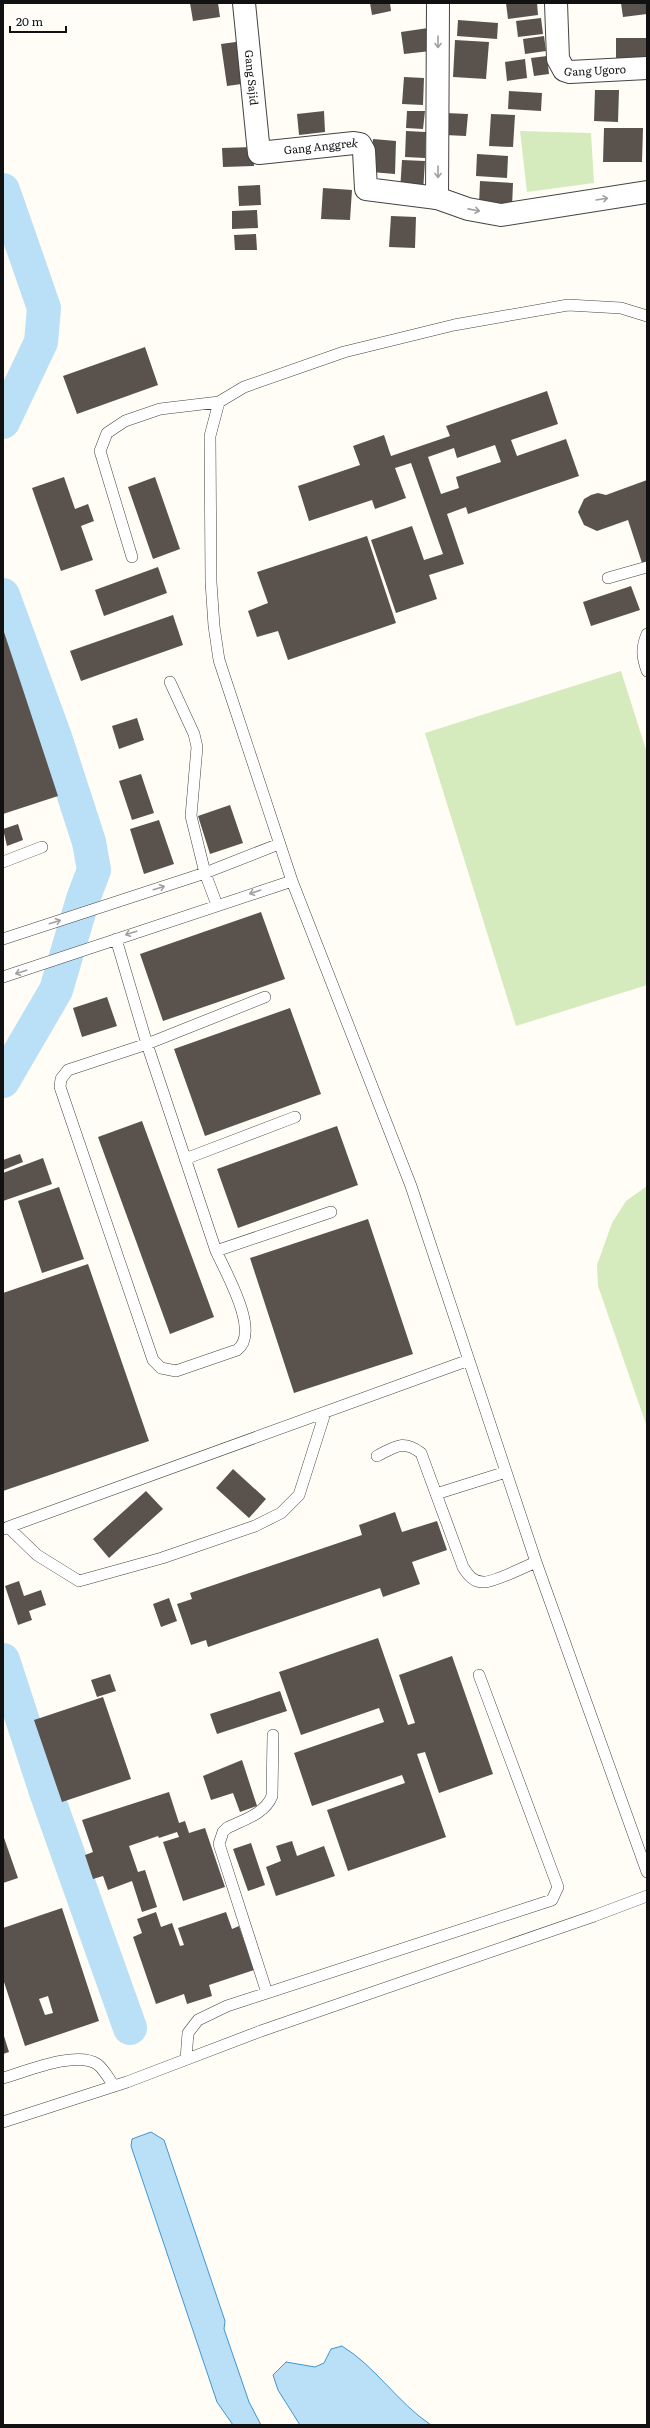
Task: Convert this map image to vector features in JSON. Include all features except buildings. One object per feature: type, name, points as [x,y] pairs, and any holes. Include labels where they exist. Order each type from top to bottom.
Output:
[{"type":"street","name":"Gang Sajid","points":[[244,3],[259,153]]},
{"type":"street","points":[[438,3],[437,198],[468,209],[501,215],[647,192]]},
{"type":"street","name":"Gang Ugoro","points":[[556,3],[558,59],[564,70],[570,72],[647,68]]},
{"type":"street","name":"Gang Anggrek","points":[[259,153],[354,143],[360,144],[364,151],[366,188],[437,198]]},
{"type":"lane","points":[[132,557],[100,451],[107,433],[125,421],[160,409],[219,402],[244,387],[344,352],[454,325],[568,305],[621,308],[647,316]]},
{"type":"lane","points":[[219,402],[210,436],[214,626],[219,660],[292,881],[411,1186],[536,1562],[647,1872]]},
{"type":"lane","points":[[608,578],[647,567]]},
{"type":"lane","points":[[647,634],[642,645],[643,658],[647,671]]},
{"type":"lane","points":[[170,682],[194,734],[198,747],[191,816],[205,873],[217,905]]},
{"type":"lane","points":[[3,939],[205,873],[279,844]]},
{"type":"lane","points":[[3,862],[42,847]]},
{"type":"lane","points":[[3,977],[292,881]]},
{"type":"lane","points":[[116,939],[147,1044],[216,1252],[244,1316],[246,1337],[243,1346],[237,1350],[176,1372],[161,1368],[153,1360],[60,1087],[61,1079],[68,1070],[147,1044],[265,997]]},
{"type":"lane","points":[[185,1159],[295,1117]]},
{"type":"lane","points":[[216,1252],[331,1212]]},
{"type":"lane","points":[[5,1528],[469,1360]]},
{"type":"lane","points":[[5,1528],[37,1555],[79,1581],[162,1558],[255,1526],[282,1513],[299,1494],[325,1413]]},
{"type":"lane","points":[[377,1456],[401,1444],[412,1445],[420,1453],[463,1567],[468,1576],[473,1580],[485,1582],[536,1562]]},
{"type":"lane","points":[[436,1494],[506,1472]]},
{"type":"lane","points":[[186,2059],[188,2033],[198,2020],[227,2006],[544,1904],[552,1900],[558,1887],[479,1676]]},
{"type":"lane","points":[[267,1993],[219,1844],[223,1832],[227,1828],[260,1812],[270,1803],[272,1796],[273,1735]]},
{"type":"lane","points":[[3,2122],[127,2082],[186,2059],[647,1896]]},
{"type":"lane","points":[[3,2078],[69,2059],[87,2060],[97,2063],[114,2086]]},
{"type":"green space","points":[[520,131],[591,133],[594,183],[527,192]]},
{"type":"green space","points":[[621,671],[647,753],[647,985],[516,1026],[425,733]]},
{"type":"green space","points":[[647,1186],[647,1427],[598,1286],[597,1265],[612,1223],[626,1201]]},
{"type":"water","points":[[151,2132],[164,2140],[225,2321],[224,2329],[249,2402],[261,2425],[233,2425],[217,2402],[131,2146],[132,2139]]},
{"type":"water","points":[[342,2346],[354,2354],[408,2406],[431,2425],[300,2425],[278,2390],[273,2375],[286,2362],[315,2367],[324,2363],[331,2349]]},
{"type":"waterway","points":[[3,190],[44,308],[41,342],[3,422]]},
{"type":"waterway","points":[[3,595],[55,737],[89,842],[94,870],[83,899],[56,990],[3,1081]]},
{"type":"waterway","points":[[3,1660],[46,1792],[130,2028]]}]
